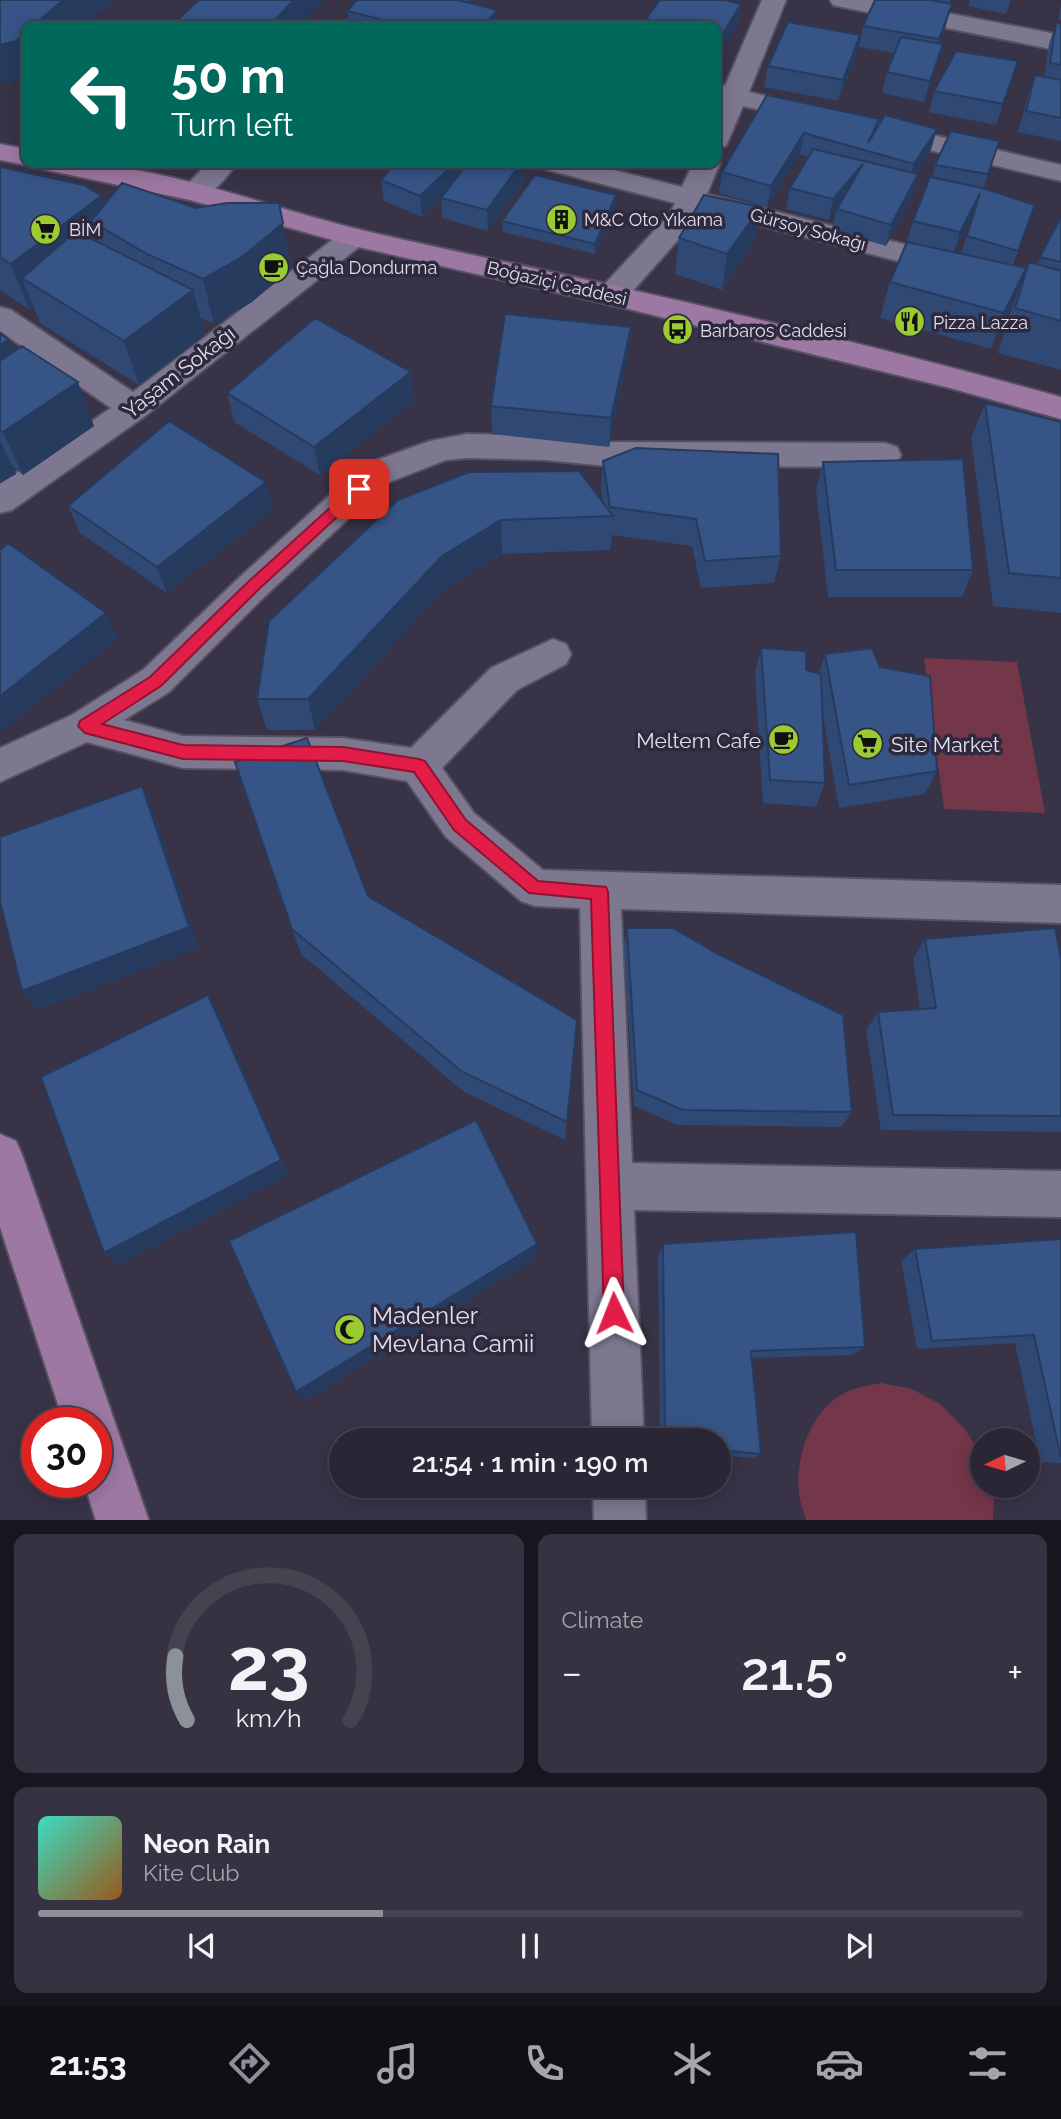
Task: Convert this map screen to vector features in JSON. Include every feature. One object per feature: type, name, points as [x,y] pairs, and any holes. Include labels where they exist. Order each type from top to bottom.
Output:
[{"type":"main road","points":[[0,152],[21,156]]},
{"type":"main road","name":"Boğaziçi Caddesi","points":[[76,168],[194,192],[354,237],[612,295],[950,377],[1061,408]]},
{"type":"main road","points":[[0,1157],[85,1407]]},
{"type":"main road","points":[[112,1488],[123,1520]]},
{"type":"street","points":[[721,114],[725,94],[774,0]]},
{"type":"street","points":[[842,0],[1061,43]]},
{"type":"street","points":[[725,94],[1061,173]]},
{"type":"street","points":[[194,192],[218,168]]},
{"type":"street","name":"Gürsoy Sokağı","points":[[574,168],[982,274]]},
{"type":"street","points":[[612,295],[683,217],[704,168]]},
{"type":"street","name":"Yaşam Sokağı","points":[[0,501],[134,408],[354,237]]},
{"type":"street","points":[[0,317],[134,408]]},
{"type":"street","points":[[0,766],[85,726],[156,681],[253,586],[376,474],[442,449],[467,446],[545,448],[607,454],[885,455]]},
{"type":"street","points":[[419,766],[504,679],[553,654]]},
{"type":"street","points":[[85,726],[183,752],[343,754],[419,766],[460,825],[535,888],[1054,916]]},
{"type":"street","points":[[600,892],[618,1428]]},
{"type":"street","points":[[610,1186],[1061,1194]]},
{"type":"street","points":[[619,1498],[620,1520]]},
{"type":"shaded area","points":[[924,658],[1017,662],[1045,813],[944,809]]},
{"type":"shaded area","points":[[881,1383],[912,1389],[940,1404],[970,1437],[970,1498],[994,1498],[993,1520],[806,1520],[800,1497],[799,1478],[804,1446],[810,1431],[828,1406],[840,1396],[857,1388]]},
{"type":"building","points":[[0,0],[63,0],[39,21],[21,21],[21,36],[16,41],[0,45]]},
{"type":"building","points":[[199,0],[294,0],[274,21],[176,21]]},
{"type":"building","points":[[357,0],[458,0],[497,10],[488,21],[387,21],[347,11]]},
{"type":"building","points":[[660,0],[725,0],[741,4],[721,37],[721,21],[646,19]]},
{"type":"building","points":[[875,0],[930,0],[952,4],[939,39],[863,26]]},
{"type":"building","points":[[788,22],[860,35],[843,80],[768,66]]},
{"type":"building","points":[[1056,23],[1061,24],[1061,65],[1050,63]]},
{"type":"building","points":[[901,37],[943,44],[930,81],[887,72]]},
{"type":"building","points":[[956,51],[1018,61],[1003,104],[934,91]]},
{"type":"building","points":[[1035,75],[1061,80],[1061,118],[1026,111]]},
{"type":"building","points":[[767,95],[879,119],[868,143],[885,115],[937,129],[914,164],[804,133],[771,186],[722,172]]},
{"type":"building","points":[[951,131],[999,141],[988,174],[935,165]]},
{"type":"building","points":[[813,149],[918,174],[891,225],[837,209],[863,164],[833,199],[790,188]]},
{"type":"building","points":[[0,167],[84,185],[101,196],[11,264],[0,257]]},
{"type":"building","points":[[391,168],[450,168],[420,196],[381,180]]},
{"type":"building","points":[[464,168],[517,168],[487,210],[441,198]]},
{"type":"building","name":"M&C Oto Yıkama","points":[[535,175],[616,195],[595,244],[502,221]]},
{"type":"building","points":[[930,177],[982,188],[1035,205],[1018,251],[967,236],[980,193],[960,232],[913,221]]},
{"type":"building","points":[[122,183],[196,208],[227,203],[279,203],[283,223],[242,257],[203,279],[147,254],[91,221]]},
{"type":"building","points":[[704,195],[761,207],[727,254],[679,238]]},
{"type":"building","points":[[1061,217],[1061,262],[1040,257]]},
{"type":"building","points":[[76,231],[193,290],[124,341],[22,278]]},
{"type":"building","points":[[907,242],[1026,268],[1004,313],[890,282]]},
{"type":"building","points":[[1029,262],[1061,271],[1061,321],[1015,308]]},
{"type":"building","points":[[505,314],[631,327],[611,418],[491,406]]},
{"type":"building","points":[[315,318],[411,372],[314,447],[227,393]]},
{"type":"building","points":[[0,333],[9,340],[0,345]]},
{"type":"building","points":[[22,346],[78,382],[3,432],[0,430],[0,361]]},
{"type":"building","points":[[985,403],[1061,422],[1061,578],[1009,573]]},
{"type":"building","points":[[169,421],[266,482],[157,567],[68,506]]},
{"type":"building","points":[[636,448],[778,454],[781,556],[705,561],[696,519],[610,507],[603,461]]},
{"type":"building","points":[[963,459],[973,570],[836,570],[823,462]]},
{"type":"building","points":[[579,471],[613,516],[501,520],[442,556],[308,699],[257,699],[269,621],[398,500],[469,472]]},
{"type":"building","points":[[8,543],[106,613],[0,696],[0,550]]},
{"type":"building","points":[[761,648],[806,651],[806,670],[821,674],[825,783],[770,780]]},
{"type":"building","points":[[872,648],[880,667],[930,676],[937,771],[849,785],[825,654]]},
{"type":"building","points":[[307,738],[368,896],[577,1020],[567,1122],[461,1071],[292,929],[235,762]]},
{"type":"building","points":[[142,786],[189,927],[22,991],[0,901],[0,837]]},
{"type":"building","points":[[627,928],[673,928],[718,954],[843,1015],[852,1112],[683,1110],[637,1090]]},
{"type":"building","points":[[1055,928],[1061,959],[1061,1116],[893,1115],[878,1012],[936,1008],[925,939]]},
{"type":"building","points":[[208,995],[281,1160],[104,1253],[41,1077]]},
{"type":"building","name":"Madenler Mevlana Camii","points":[[476,1120],[537,1244],[296,1392],[229,1241]]},
{"type":"building","points":[[856,1232],[865,1347],[751,1351],[761,1454],[731,1451],[731,1428],[665,1428],[663,1244]]},
{"type":"building","points":[[1061,1239],[1061,1458],[1034,1335],[932,1341],[915,1249]]},
{"type":"place","name":"M&C Oto Yıkama","points":[[561,219]]},
{"type":"place","name":"BİM","points":[[46,229]]},
{"type":"place","name":"Çağla Dondurma","points":[[273,267]]},
{"type":"place","name":"Pizza Lazza","points":[[910,322]]},
{"type":"place","name":"Barbaros Caddesi","points":[[677,330]]},
{"type":"place","name":"Meltem Cafe","points":[[784,740]]},
{"type":"place","name":"Site Market","points":[[868,744]]},
{"type":"place","name":"Madenler Mevlana Camii","points":[[349,1329]]},
{"type":"route","points":[[359,489],[253,586],[156,681],[85,726],[183,752],[343,754],[419,766],[460,825],[535,888],[600,892],[614,1313]]}]
